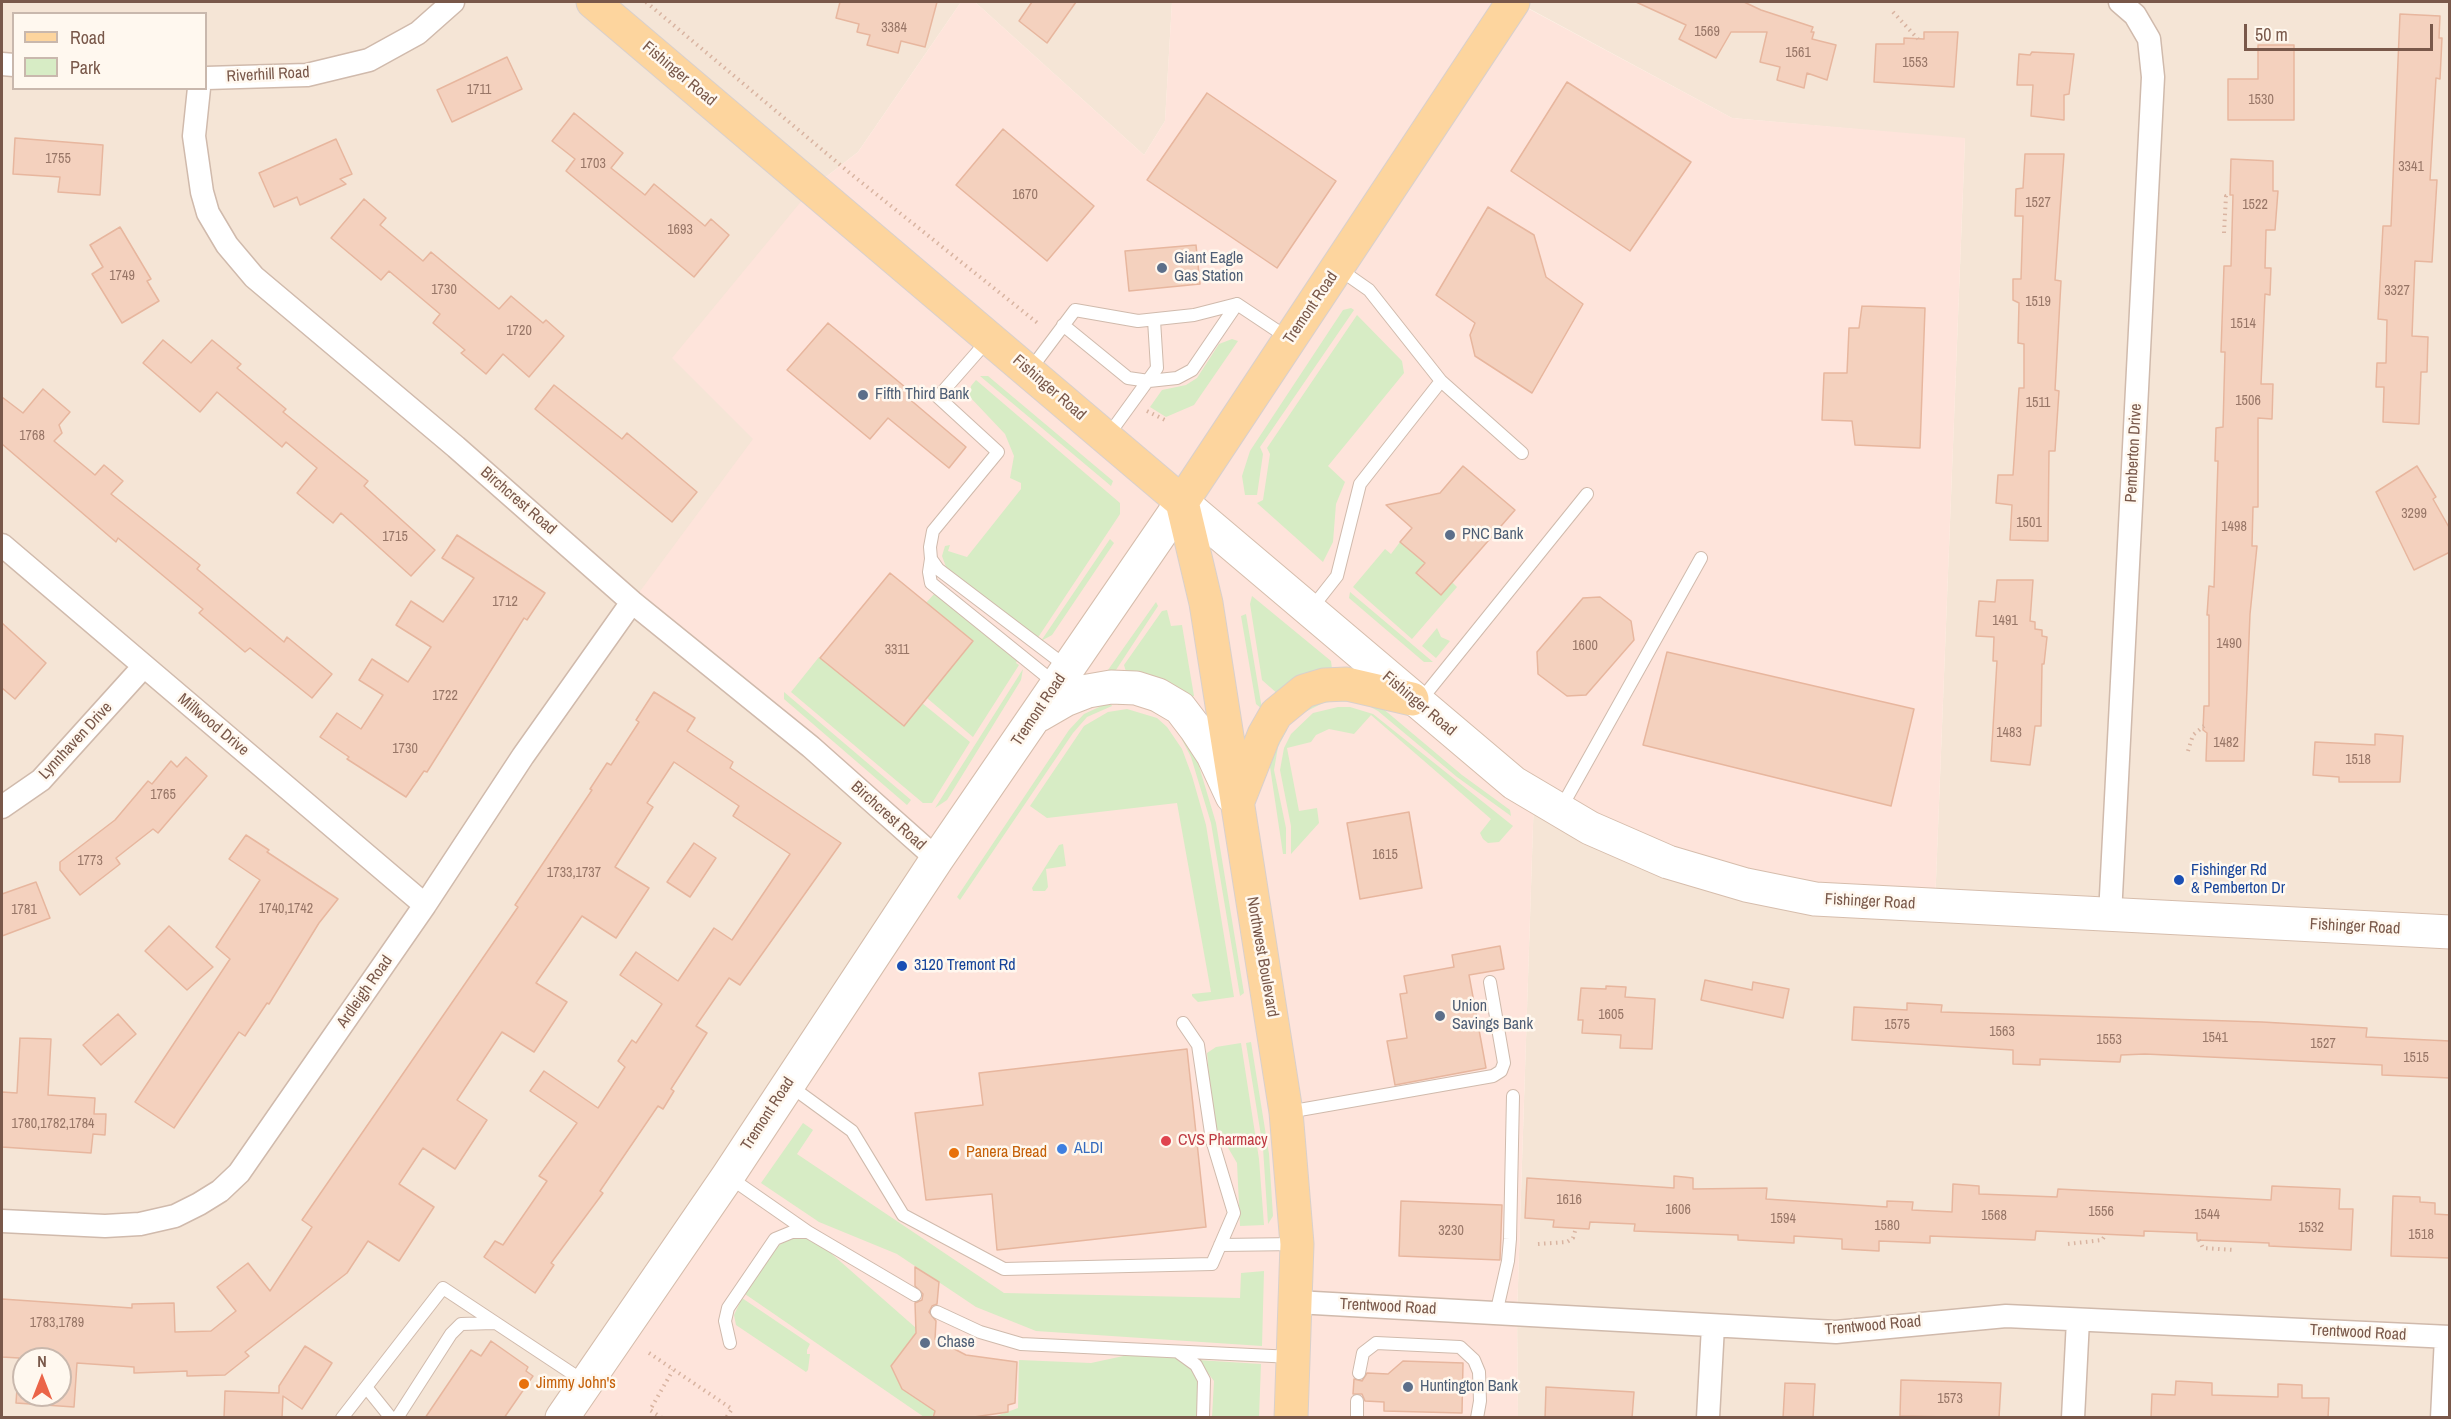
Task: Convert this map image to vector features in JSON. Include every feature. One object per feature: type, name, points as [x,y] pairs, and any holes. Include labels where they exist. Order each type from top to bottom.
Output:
[{"type":"main road","name":"Fishinger Road","points":[[593,2],[1415,701],[1514,783],[1590,828],[1668,862],[1746,885],[1815,899],[2450,932]]},
{"type":"main road","name":"Tremont Road","points":[[562,1418],[728,1176],[937,859],[1182,502],[1513,2]]},
{"type":"main road","name":"Northwest Boulevard","points":[[1182,502],[1206,603],[1286,1112],[1297,1244],[1291,1418]]},
{"type":"main road","points":[[1237,806],[1251,763],[1276,714],[1304,691],[1347,684],[1415,701]]},
{"type":"main road","points":[[1034,717],[1065,700],[1104,688],[1136,688],[1158,695],[1180,708],[1196,729],[1213,755],[1237,806]]},
{"type":"street","name":"Riverhill Road","points":[[207,78],[307,75],[369,60],[418,33],[453,2]]},
{"type":"street","name":"Pemberton Drive","points":[[2110,915],[2153,77],[2149,39],[2135,15],[2120,2]]},
{"type":"street","name":"Birchcrest Road","points":[[199,90],[194,136],[202,192],[208,213],[227,245],[254,277],[456,447],[632,602],[811,747],[937,859]]},
{"type":"street","name":"Millwood Drive","points":[[2,546],[425,905]]},
{"type":"street","name":"Ardleigh Road","points":[[2,1221],[105,1226],[140,1224],[175,1216],[220,1191],[255,1154],[425,905],[523,756],[632,602]]},
{"type":"street","name":"Lynnhaven Drive","points":[[2,807],[41,780],[144,666]]},
{"type":"street","name":"Trentwood Road","points":[[1296,1302],[1836,1332],[2006,1316],[2448,1337]]},
{"type":"street","points":[[2073,1418],[2078,1320]]},
{"type":"street","points":[[1708,1418],[1713,1326]]},
{"type":"street","points":[[2442,1418],[2448,1337]]},
{"type":"lane","points":[[1338,269],[1369,290],[1441,381],[1522,453]]},
{"type":"lane","points":[[1063,326],[1128,378],[1149,381],[1177,378],[1191,370],[1237,304]]},
{"type":"lane","points":[[1029,371],[1075,310],[1138,321],[1194,315],[1237,304],[1290,339]]},
{"type":"lane","points":[[1107,438],[1157,368],[1154,320]]},
{"type":"lane","points":[[990,338],[938,397],[998,452],[933,531],[928,572],[931,583],[1024,661],[1062,676]]},
{"type":"lane","points":[[1309,611],[1336,576],[1360,484],[1441,381]]},
{"type":"lane","points":[[1415,701],[1587,494]]},
{"type":"lane","points":[[1559,810],[1701,558]]},
{"type":"lane","points":[[931,559],[938,569],[1062,676]]},
{"type":"lane","points":[[1286,1112],[1493,1076],[1501,1071],[1504,1064],[1490,982]]},
{"type":"lane","points":[[788,1084],[852,1131],[903,1215],[1004,1269],[1212,1264],[1234,1213],[1212,1140],[1198,1045],[1183,1023]]},
{"type":"lane","points":[[1496,1314],[1508,1261],[1510,1239],[1513,1096]]},
{"type":"lane","points":[[728,1176],[808,1232],[915,1295]]},
{"type":"lane","points":[[730,1343],[725,1322],[728,1308],[775,1239],[792,1232],[808,1232]]},
{"type":"lane","points":[[1220,1245],[1297,1244]]},
{"type":"lane","points":[[342,1418],[443,1288],[586,1383]]},
{"type":"lane","points":[[937,1312],[980,1332],[1022,1344],[1294,1357]]},
{"type":"lane","points":[[398,1418],[451,1334],[460,1324],[496,1323]]},
{"type":"lane","points":[[1359,1373],[1363,1353],[1376,1343],[1460,1347],[1474,1360],[1479,1372],[1480,1401],[1477,1418]]},
{"type":"lane","points":[[1177,1351],[1196,1365],[1204,1380],[1203,1418]]},
{"type":"lane","points":[[366,1387],[391,1418]]},
{"type":"lane","points":[[1357,1401],[1357,1418]]},
{"type":"path","points":[[646,2],[851,174],[1054,337]]},
{"type":"path","points":[[1893,12],[1918,39]]},
{"type":"path","points":[[2224,233],[2226,196],[2230,195]]},
{"type":"path","points":[[1133,402],[1164,420]]},
{"type":"path","points":[[2188,751],[2193,735],[2204,726]]},
{"type":"path","points":[[1538,1244],[1567,1242],[1573,1238],[1576,1228]]},
{"type":"path","points":[[2068,1244],[2102,1240],[2106,1234]]},
{"type":"path","points":[[2199,1240],[2203,1248],[2234,1250]]},
{"type":"path","points":[[649,1353],[732,1409],[726,1418]]},
{"type":"path","points":[[662,1418],[650,1410],[673,1370]]},
{"type":"shaded area","points":[[2,2],[961,2],[858,152],[813,187],[753,439],[937,859],[562,1417],[2,1418]]},
{"type":"shaded area","points":[[961,2],[975,2],[1144,155],[1165,121],[1172,2],[1516,2],[1732,118],[1965,138],[1935,905],[1815,899],[1534,795],[1517,1315],[1518,1417],[562,1418],[937,859],[632,602],[753,439],[672,358],[813,187],[858,152]]},
{"type":"shaded area","points":[[975,2],[1172,2],[1165,121],[1144,155]]},
{"type":"shaded area","points":[[1517,2],[2449,2],[2449,1417],[1518,1417],[1517,1315],[1534,795],[1935,905],[1965,139],[1732,118]]},
{"type":"green space","points":[[1351,308],[1354,310],[1260,447],[1263,454],[1257,495],[1245,495],[1242,476],[1250,451],[1343,310]]},
{"type":"green space","points":[[1357,315],[1402,361],[1404,373],[1328,466],[1345,482],[1336,504],[1333,542],[1323,562],[1257,503],[1263,500],[1270,454],[1267,448]]},
{"type":"green space","points":[[1232,339],[1238,341],[1194,405],[1166,417],[1150,407],[1162,390],[1186,385],[1197,378],[1219,344]]},
{"type":"green space","points":[[980,376],[988,376],[1113,481],[1111,486]]},
{"type":"green space","points":[[976,380],[1120,503],[1120,514],[1037,639],[946,567],[942,556],[945,546],[950,545],[948,551],[967,557],[1021,489],[1021,483],[1010,478],[1014,456],[1005,434],[969,396],[971,386]]},
{"type":"green space","points":[[1110,539],[1114,543],[1052,635],[1041,641]]},
{"type":"green space","points":[[1400,542],[1425,563],[1416,574],[1441,595],[1452,582],[1457,587],[1412,639],[1353,587],[1385,549],[1391,554]]},
{"type":"green space","points":[[1350,592],[1433,662],[1424,662],[1349,598]]},
{"type":"green space","points":[[935,593],[1019,665],[973,737],[927,698],[926,603]]},
{"type":"green space","points":[[1252,596],[1331,661],[1332,669],[1279,695],[1262,680],[1250,604]]},
{"type":"green space","points":[[1156,602],[1158,606],[1112,676],[1108,670]]},
{"type":"green space","points":[[1167,610],[1171,626],[1182,625],[1194,696],[1188,699],[1127,675],[1124,665],[1162,611]]},
{"type":"green space","points":[[1246,614],[1262,709],[1256,704],[1241,616]]},
{"type":"green space","points":[[1437,628],[1441,637],[1450,641],[1436,658],[1422,646]]},
{"type":"green space","points":[[819,657],[904,726],[922,703],[970,742],[932,803],[923,803],[791,692]]},
{"type":"green space","points":[[1023,669],[1021,680],[947,800],[935,808]]},
{"type":"green space","points":[[784,692],[911,800],[907,805],[784,699]]},
{"type":"green space","points":[[1339,696],[1381,707],[1462,775],[1510,810],[1511,816],[1457,777],[1378,711],[1363,703],[1336,701],[1323,703],[1301,714],[1289,725],[1286,720],[1305,706]]},
{"type":"green space","points":[[1118,700],[1140,701],[1162,709],[1180,727],[1196,756],[1216,823],[1244,993],[1240,996],[1211,823],[1191,757],[1176,728],[1168,720],[1139,705],[1118,705]]},
{"type":"green space","points":[[1110,702],[1112,706],[1087,717],[1073,733],[960,900],[957,897],[1069,730],[1084,714]]},
{"type":"green space","points":[[1338,707],[1350,707],[1373,714],[1513,826],[1499,842],[1488,843],[1480,833],[1491,819],[1371,715],[1354,734],[1329,729],[1316,735],[1311,742],[1287,748],[1299,811],[1317,808],[1319,823],[1291,854],[1291,826],[1280,770],[1284,748],[1291,734],[1313,713]]},
{"type":"green space","points":[[1127,709],[1157,718],[1167,727],[1182,749],[1206,825],[1234,997],[1198,1002],[1192,996],[1192,994],[1211,992],[1177,803],[1047,818],[1030,806],[1084,726],[1108,712]]},
{"type":"green space","points":[[1281,728],[1287,730],[1278,747],[1274,770],[1286,828],[1286,854],[1283,854],[1270,767],[1271,752]]},
{"type":"green space","points":[[1063,844],[1066,866],[1046,869],[1048,887],[1045,891],[1033,891],[1032,888],[1059,845]]},
{"type":"green space","points":[[1251,1042],[1269,1154],[1273,1216],[1268,1224],[1263,1148],[1246,1043]]},
{"type":"green space","points":[[1241,1043],[1259,1159],[1264,1225],[1240,1226],[1237,1163],[1213,1122],[1207,1053],[1216,1047]]},
{"type":"green space","points":[[803,1123],[813,1130],[797,1154],[1004,1293],[1240,1298],[1241,1273],[1264,1271],[1262,1346],[1036,1331],[976,1307],[897,1254],[819,1222],[761,1183]]},
{"type":"green space","points":[[792,1237],[808,1237],[825,1248],[916,1328],[915,1334],[891,1366],[902,1389],[935,1411],[932,1417],[924,1417],[745,1294],[778,1246]]},
{"type":"green space","points":[[742,1298],[810,1344],[807,1350],[807,1354],[810,1354],[806,1372],[736,1325],[734,1315]]},
{"type":"green space","points":[[1128,1355],[1176,1358],[1189,1363],[1199,1380],[1198,1417],[991,1418],[1018,1408],[1019,1360],[1091,1363]]},
{"type":"green space","points":[[1198,1360],[1261,1364],[1259,1417],[1212,1417],[1214,1381]]},
{"type":"building","points":[[840,2],[937,2],[925,47],[901,41],[898,53],[867,45],[870,35],[857,32],[859,24],[836,18]]},
{"type":"building","points":[[1032,2],[1076,2],[1047,43],[1019,21]]},
{"type":"building","points":[[1636,2],[1744,2],[1813,27],[1812,39],[1836,45],[1827,80],[1807,73],[1804,88],[1777,80],[1780,67],[1760,62],[1767,32],[1731,32],[1716,58],[1679,39],[1686,25]]},
{"type":"building","points":[[2400,14],[2440,16],[2439,38],[2442,38],[2440,79],[2436,78],[2430,180],[2437,180],[2432,262],[2415,261],[2412,336],[2428,337],[2427,372],[2421,372],[2419,424],[2383,422],[2384,387],[2376,387],[2377,363],[2386,363],[2387,320],[2378,319],[2383,226],[2391,226]]},
{"type":"building","points":[[1924,32],[1958,32],[1954,87],[1874,82],[1876,44],[1904,44],[1904,38],[1924,39]]},
{"type":"building","points":[[2258,45],[2294,45],[2294,120],[2228,120],[2228,79],[2258,79]]},
{"type":"building","points":[[2032,52],[2074,54],[2069,94],[2064,95],[2064,120],[2031,116],[2033,85],[2017,85],[2019,54],[2030,55]]},
{"type":"building","points":[[507,57],[522,89],[452,122],[437,90]]},
{"type":"building","points":[[1567,82],[1691,162],[1630,251],[1511,171]]},
{"type":"building","points":[[1207,93],[1336,181],[1277,268],[1147,180]]},
{"type":"building","points":[[574,113],[623,153],[611,168],[645,195],[654,184],[705,226],[711,219],[729,235],[694,277],[566,171],[575,159],[552,141]]},
{"type":"building","points":[[1003,129],[1094,206],[1047,261],[956,185]]},
{"type":"building","points":[[15,138],[103,145],[100,195],[58,192],[60,177],[13,174]]},
{"type":"building","points":[[336,139],[352,174],[340,179],[346,184],[300,205],[297,197],[274,207],[259,173]]},
{"type":"building","points":[[2025,154],[2064,154],[2055,280],[2061,281],[2055,390],[2059,391],[2055,451],[2049,451],[2048,541],[2010,540],[2012,505],[1996,503],[1998,475],[2013,475],[2019,388],[2024,388],[2024,344],[2018,343],[2019,303],[2013,300],[2013,279],[2021,279],[2023,216],[2015,216],[2016,189],[2023,188]]},
{"type":"building","points":[[2231,159],[2273,161],[2273,191],[2278,191],[2275,230],[2266,230],[2265,268],[2271,268],[2270,295],[2265,294],[2261,384],[2273,384],[2272,419],[2258,418],[2258,507],[2253,507],[2252,546],[2257,546],[2250,614],[2244,761],[2206,761],[2207,733],[2203,730],[2204,706],[2209,706],[2209,615],[2207,615],[2209,586],[2214,587],[2218,461],[2215,461],[2216,428],[2223,427],[2225,352],[2221,352],[2224,266],[2231,266],[2233,195],[2230,195]]},
{"type":"building","points":[[364,199],[386,218],[380,225],[423,261],[431,252],[499,309],[511,296],[543,323],[546,320],[564,336],[529,377],[503,354],[486,374],[461,353],[465,350],[433,323],[440,314],[389,271],[381,280],[331,238]]},
{"type":"building","points":[[1488,207],[1534,235],[1546,277],[1583,304],[1532,393],[1475,356],[1470,335],[1475,323],[1436,295]]},
{"type":"building","points":[[120,227],[151,279],[147,281],[159,301],[122,323],[92,274],[103,267],[90,245]]},
{"type":"building","name":"Giant Eagle Gas Station","points":[[1196,245],[1200,284],[1129,291],[1125,251]]},
{"type":"building","points":[[1862,306],[1925,308],[1920,448],[1855,445],[1852,421],[1822,420],[1824,373],[1847,373],[1849,328],[1859,328]]},
{"type":"building","name":"Fifth Third Bank","points":[[828,323],[911,392],[907,397],[966,447],[949,468],[888,418],[870,439],[787,370]]},
{"type":"building","points":[[163,340],[191,363],[212,340],[241,364],[237,368],[286,409],[283,412],[368,481],[364,486],[435,550],[411,576],[341,513],[333,523],[297,493],[317,468],[286,442],[282,447],[217,392],[200,412],[143,363]]},
{"type":"building","points":[[554,385],[622,439],[627,433],[697,492],[672,522],[535,409]]},
{"type":"building","points":[[43,389],[70,412],[59,425],[62,433],[54,441],[95,475],[104,465],[123,481],[111,494],[200,565],[197,569],[284,642],[287,637],[332,674],[312,698],[250,648],[245,652],[199,613],[203,609],[118,538],[116,542],[2,444],[2,397],[23,413]]},
{"type":"building","name":"PNC Bank","points":[[1463,466],[1515,510],[1441,595],[1416,573],[1425,563],[1400,542],[1412,528],[1386,505],[1440,493]]},
{"type":"building","points":[[2417,466],[2436,497],[2433,499],[2450,529],[2450,552],[2414,570],[2376,492]]},
{"type":"building","points":[[457,535],[545,593],[527,620],[524,618],[427,772],[424,771],[406,797],[347,759],[349,757],[320,737],[337,713],[361,729],[383,695],[359,680],[372,659],[408,682],[431,647],[396,625],[411,601],[443,622],[474,578],[442,558]]},
{"type":"building","points":[[890,573],[973,641],[904,726],[820,658]]},
{"type":"building","points":[[1997,580],[2033,580],[2030,621],[2035,622],[2035,629],[2042,630],[2042,636],[2047,637],[2044,664],[2042,664],[2041,726],[2035,726],[2030,765],[1991,761],[1997,661],[1993,661],[1994,637],[1976,636],[1979,601],[1995,602]]},
{"type":"building","points":[[1600,597],[1631,621],[1634,640],[1586,695],[1567,696],[1538,674],[1537,652],[1583,598]]},
{"type":"building","points":[[2,623],[46,663],[15,699],[2,688]]},
{"type":"building","points":[[1667,652],[1914,709],[1891,806],[1643,745]]},
{"type":"building","points":[[654,692],[695,718],[687,731],[733,762],[730,768],[841,843],[740,985],[729,978],[696,1026],[707,1033],[671,1089],[674,1091],[663,1109],[658,1106],[600,1191],[603,1193],[551,1263],[554,1265],[535,1293],[484,1257],[495,1241],[503,1245],[547,1181],[539,1176],[577,1123],[530,1091],[544,1071],[598,1108],[625,1067],[618,1061],[632,1040],[636,1043],[662,1004],[620,975],[636,952],[678,981],[714,928],[732,940],[790,854],[733,816],[739,806],[674,762],[647,803],[653,807],[615,867],[649,888],[616,938],[582,916],[536,983],[567,1002],[534,1052],[502,1032],[457,1100],[487,1120],[455,1169],[423,1148],[399,1184],[434,1207],[399,1261],[368,1241],[347,1273],[245,1352],[249,1356],[225,1375],[187,1376],[187,1371],[134,1373],[134,1367],[77,1363],[74,1407],[72,1407],[72,1347],[12,1347],[12,1358],[2,1357],[2,1299],[132,1308],[132,1304],[174,1303],[175,1332],[211,1331],[236,1311],[217,1287],[248,1263],[270,1291],[312,1227],[302,1220],[518,907],[515,905],[592,790],[590,789],[607,763],[611,765],[639,722],[636,720]]},
{"type":"building","points":[[2375,734],[2403,736],[2400,782],[2339,782],[2339,777],[2313,775],[2315,742],[2375,745]]},
{"type":"building","points":[[186,757],[207,776],[158,833],[153,829],[116,858],[120,864],[80,895],[60,870],[60,862],[115,820],[148,781],[152,784],[171,761],[177,767]]},
{"type":"building","points":[[1409,812],[1422,888],[1360,899],[1347,823]]},
{"type":"building","points":[[246,835],[269,850],[267,852],[338,899],[319,923],[269,1004],[267,1003],[245,1036],[239,1032],[174,1128],[135,1102],[230,959],[216,947],[260,880],[229,859]]},
{"type":"building","points":[[694,843],[716,858],[690,897],[667,882]]},
{"type":"building","points":[[36,882],[50,918],[2,936],[2,894]]},
{"type":"building","points":[[169,926],[213,967],[187,990],[145,951]]},
{"type":"building","name":"Union Savings Bank","points":[[1500,946],[1504,969],[1469,975],[1486,1068],[1395,1085],[1387,1041],[1407,1038],[1400,994],[1407,993],[1404,976],[1454,967],[1452,955]]},
{"type":"building","points":[[1705,980],[1752,990],[1753,982],[1789,989],[1783,1018],[1701,1000]]},
{"type":"building","points":[[1606,986],[1626,987],[1625,997],[1655,999],[1652,1049],[1620,1048],[1621,1035],[1582,1033],[1583,1020],[1578,1020],[1581,988],[1606,989]]},
{"type":"building","points":[[1907,1003],[1942,1005],[1941,1012],[2262,1022],[2367,1028],[2366,1037],[2450,1041],[2450,1078],[2382,1075],[2382,1065],[2145,1054],[2121,1055],[2120,1062],[2040,1059],[2040,1065],[2013,1064],[2013,1050],[1852,1040],[1854,1007],[1907,1010]]},
{"type":"building","points":[[118,1014],[136,1034],[101,1065],[83,1045]]},
{"type":"building","points":[[20,1038],[51,1039],[48,1095],[95,1098],[94,1114],[106,1114],[105,1135],[93,1134],[91,1153],[2,1147],[2,1092],[17,1093]]},
{"type":"building","name":"ALDI","points":[[1187,1049],[1206,1227],[997,1250],[992,1194],[926,1200],[915,1113],[983,1105],[979,1073]]},
{"type":"building","points":[[1674,1176],[1693,1178],[1693,1189],[1767,1188],[1766,1199],[1887,1207],[1887,1201],[1913,1202],[1912,1210],[1952,1212],[1953,1184],[1979,1186],[1979,1194],[2057,1197],[2058,1189],[2271,1200],[2272,1186],[2340,1189],[2339,1209],[2353,1209],[2351,1250],[2197,1240],[2197,1233],[2144,1231],[2144,1236],[2036,1231],[2035,1240],[1930,1236],[1930,1243],[1879,1241],[1879,1251],[1842,1249],[1842,1239],[1794,1236],[1794,1243],[1738,1240],[1738,1235],[1634,1231],[1635,1224],[1590,1222],[1589,1229],[1553,1227],[1554,1220],[1525,1218],[1527,1178],[1674,1188]]},
{"type":"building","points":[[2393,1196],[2420,1197],[2420,1202],[2435,1203],[2435,1214],[2450,1215],[2450,1258],[2391,1256]]},
{"type":"building","points":[[1401,1201],[1502,1205],[1500,1260],[1399,1256]]},
{"type":"building","name":"Chase","points":[[915,1267],[939,1282],[937,1304],[932,1306],[929,1312],[936,1321],[935,1339],[966,1355],[1017,1362],[1015,1403],[1008,1405],[1008,1412],[967,1418],[933,1418],[935,1411],[902,1389],[891,1366],[916,1333],[915,1303],[922,1300],[923,1294],[915,1286]]},
{"type":"building","points":[[491,1341],[528,1367],[526,1371],[533,1376],[504,1418],[425,1418],[471,1350],[481,1356]]},
{"type":"building","points":[[305,1346],[332,1363],[302,1409],[283,1396],[282,1418],[224,1418],[225,1391],[279,1393],[279,1386]]},
{"type":"building","name":"Huntington Bank","points":[[1403,1361],[1463,1363],[1462,1413],[1384,1411],[1384,1402],[1365,1401],[1362,1394],[1353,1394],[1354,1379],[1362,1381],[1367,1373],[1388,1374]]},
{"type":"building","points":[[1901,1380],[2001,1383],[1999,1418],[1900,1416]]},
{"type":"building","points":[[2176,1381],[2212,1383],[2212,1395],[2278,1397],[2278,1384],[2302,1385],[2302,1398],[2329,1398],[2328,1418],[2151,1418],[2152,1394],[2175,1395]]},
{"type":"building","points":[[1785,1383],[1815,1384],[1813,1418],[1783,1418]]},
{"type":"building","points":[[1546,1387],[1634,1392],[1632,1418],[1545,1418]]},
{"type":"place","name":"Giant Eagle Gas Station","points":[[1162,268]]},
{"type":"place","name":"Fifth Third Bank","points":[[863,395]]},
{"type":"place","name":"PNC Bank","points":[[1450,535]]},
{"type":"place","name":"Fishinger Rd & Pemberton Dr","points":[[2179,880]]},
{"type":"place","name":"3120 Tremont Rd","points":[[902,966]]},
{"type":"place","name":"Union Savings Bank","points":[[1440,1016]]},
{"type":"place","name":"CVS Pharmacy","points":[[1166,1141]]},
{"type":"place","name":"ALDI","points":[[1062,1149]]},
{"type":"place","name":"Panera Bread","points":[[954,1153]]},
{"type":"place","name":"Chase","points":[[925,1343]]},
{"type":"place","name":"Jimmy John's","points":[[524,1384]]},
{"type":"place","name":"Huntington Bank","points":[[1408,1387]]}]
